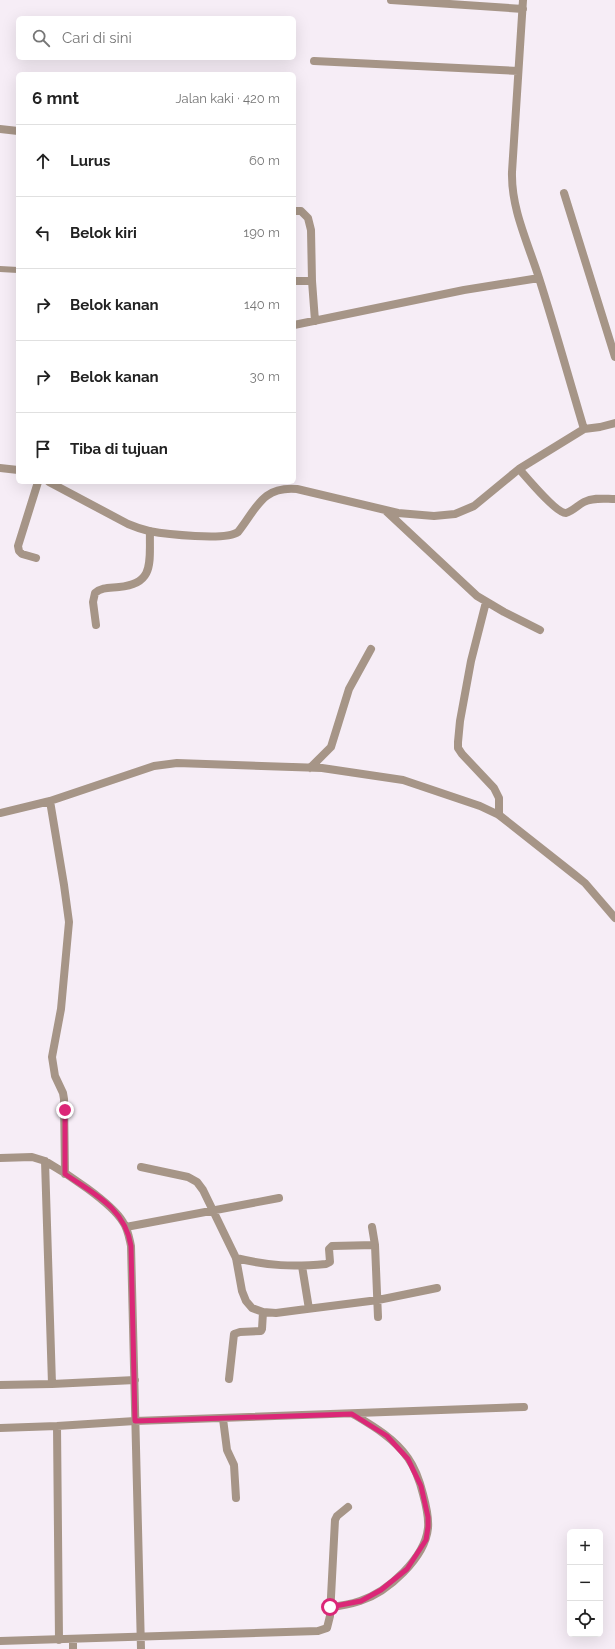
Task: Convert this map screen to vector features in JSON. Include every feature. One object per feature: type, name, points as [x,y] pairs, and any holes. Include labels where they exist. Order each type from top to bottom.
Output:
[{"type":"street","points":[[391,0],[522,9]]},
{"type":"street","points":[[523,0],[512,194],[539,278],[584,429]]},
{"type":"street","points":[[314,61],[518,71]]},
{"type":"street","points":[[0,129],[16,131]]},
{"type":"street","points":[[564,193],[615,357]]},
{"type":"street","points":[[296,211],[301,211],[308,218],[311,230],[312,281],[315,321]]},
{"type":"street","points":[[296,325],[464,290],[539,278]]},
{"type":"street","points":[[296,281],[312,281]]},
{"type":"street","points":[[53,484],[108,514],[139,528],[150,531],[217,537],[232,536],[238,532],[265,497],[279,489],[297,489],[398,513],[434,516],[455,514],[474,506],[519,470],[584,429],[615,423]]},
{"type":"street","points":[[0,468],[16,470]]},
{"type":"street","points":[[519,470],[555,508],[564,513],[584,502],[593,499],[615,499]]},
{"type":"street","points":[[36,558],[22,554],[18,551],[18,546],[37,484]]},
{"type":"street","points":[[385,511],[464,585],[486,602],[540,630]]},
{"type":"street","points":[[96,625],[93,602],[95,593],[101,588],[127,586],[139,583],[145,576],[149,567],[150,531]]},
{"type":"street","points":[[486,602],[471,661],[460,721],[458,748],[465,758],[494,788],[500,798],[500,815]]},
{"type":"street","points":[[310,768],[331,747],[348,690],[372,649]]},
{"type":"street","points":[[0,814],[50,801],[154,766],[177,763],[334,769],[403,780],[480,806],[500,815],[580,879],[615,918]]},
{"type":"street","points":[[50,801],[69,922],[61,1009],[52,1056],[55,1076],[63,1093],[64,1100],[65,1174]]},
{"type":"street","points":[[0,1158],[32,1157],[45,1161],[112,1207],[126,1227],[131,1246],[141,1649]]},
{"type":"street","points":[[45,1161],[52,1384]]},
{"type":"street","points":[[141,1167],[188,1177],[197,1182],[203,1190],[236,1258],[246,1301],[252,1308],[263,1312],[276,1313],[378,1300],[437,1288]]},
{"type":"street","points":[[126,1227],[279,1198]]},
{"type":"street","points":[[372,1227],[375,1245],[378,1317]]},
{"type":"street","points":[[236,1258],[270,1265],[302,1266],[328,1264],[329,1249],[332,1246],[375,1245]]},
{"type":"street","points":[[302,1266],[309,1309]]},
{"type":"street","points":[[228,1379],[234,1334],[240,1332],[261,1332],[263,1312]]},
{"type":"street","points":[[0,1385],[135,1380]]},
{"type":"street","points":[[0,1428],[135,1421],[524,1407]]},
{"type":"street","points":[[330,1607],[361,1601],[370,1597],[407,1569],[426,1540],[428,1527],[428,1517],[421,1486],[408,1459],[387,1436],[352,1414]]},
{"type":"street","points":[[223,1419],[227,1450],[234,1465],[236,1498]]},
{"type":"street","points":[[57,1426],[58,1640]]},
{"type":"street","points":[[0,1641],[73,1640],[141,1636],[318,1631],[327,1628],[330,1620],[335,1520],[337,1516],[348,1507]]},
{"type":"street","points":[[73,1640],[73,1649]]},
{"type":"lane","points":[[0,269],[16,270]]},
{"type":"route","points":[[65,1110],[65,1174],[112,1207],[124,1222],[129,1234],[131,1246],[135,1421],[352,1414],[375,1427],[387,1436],[408,1459],[421,1486],[425,1502],[428,1517],[426,1540],[407,1569],[381,1590],[361,1601],[330,1607]]}]
